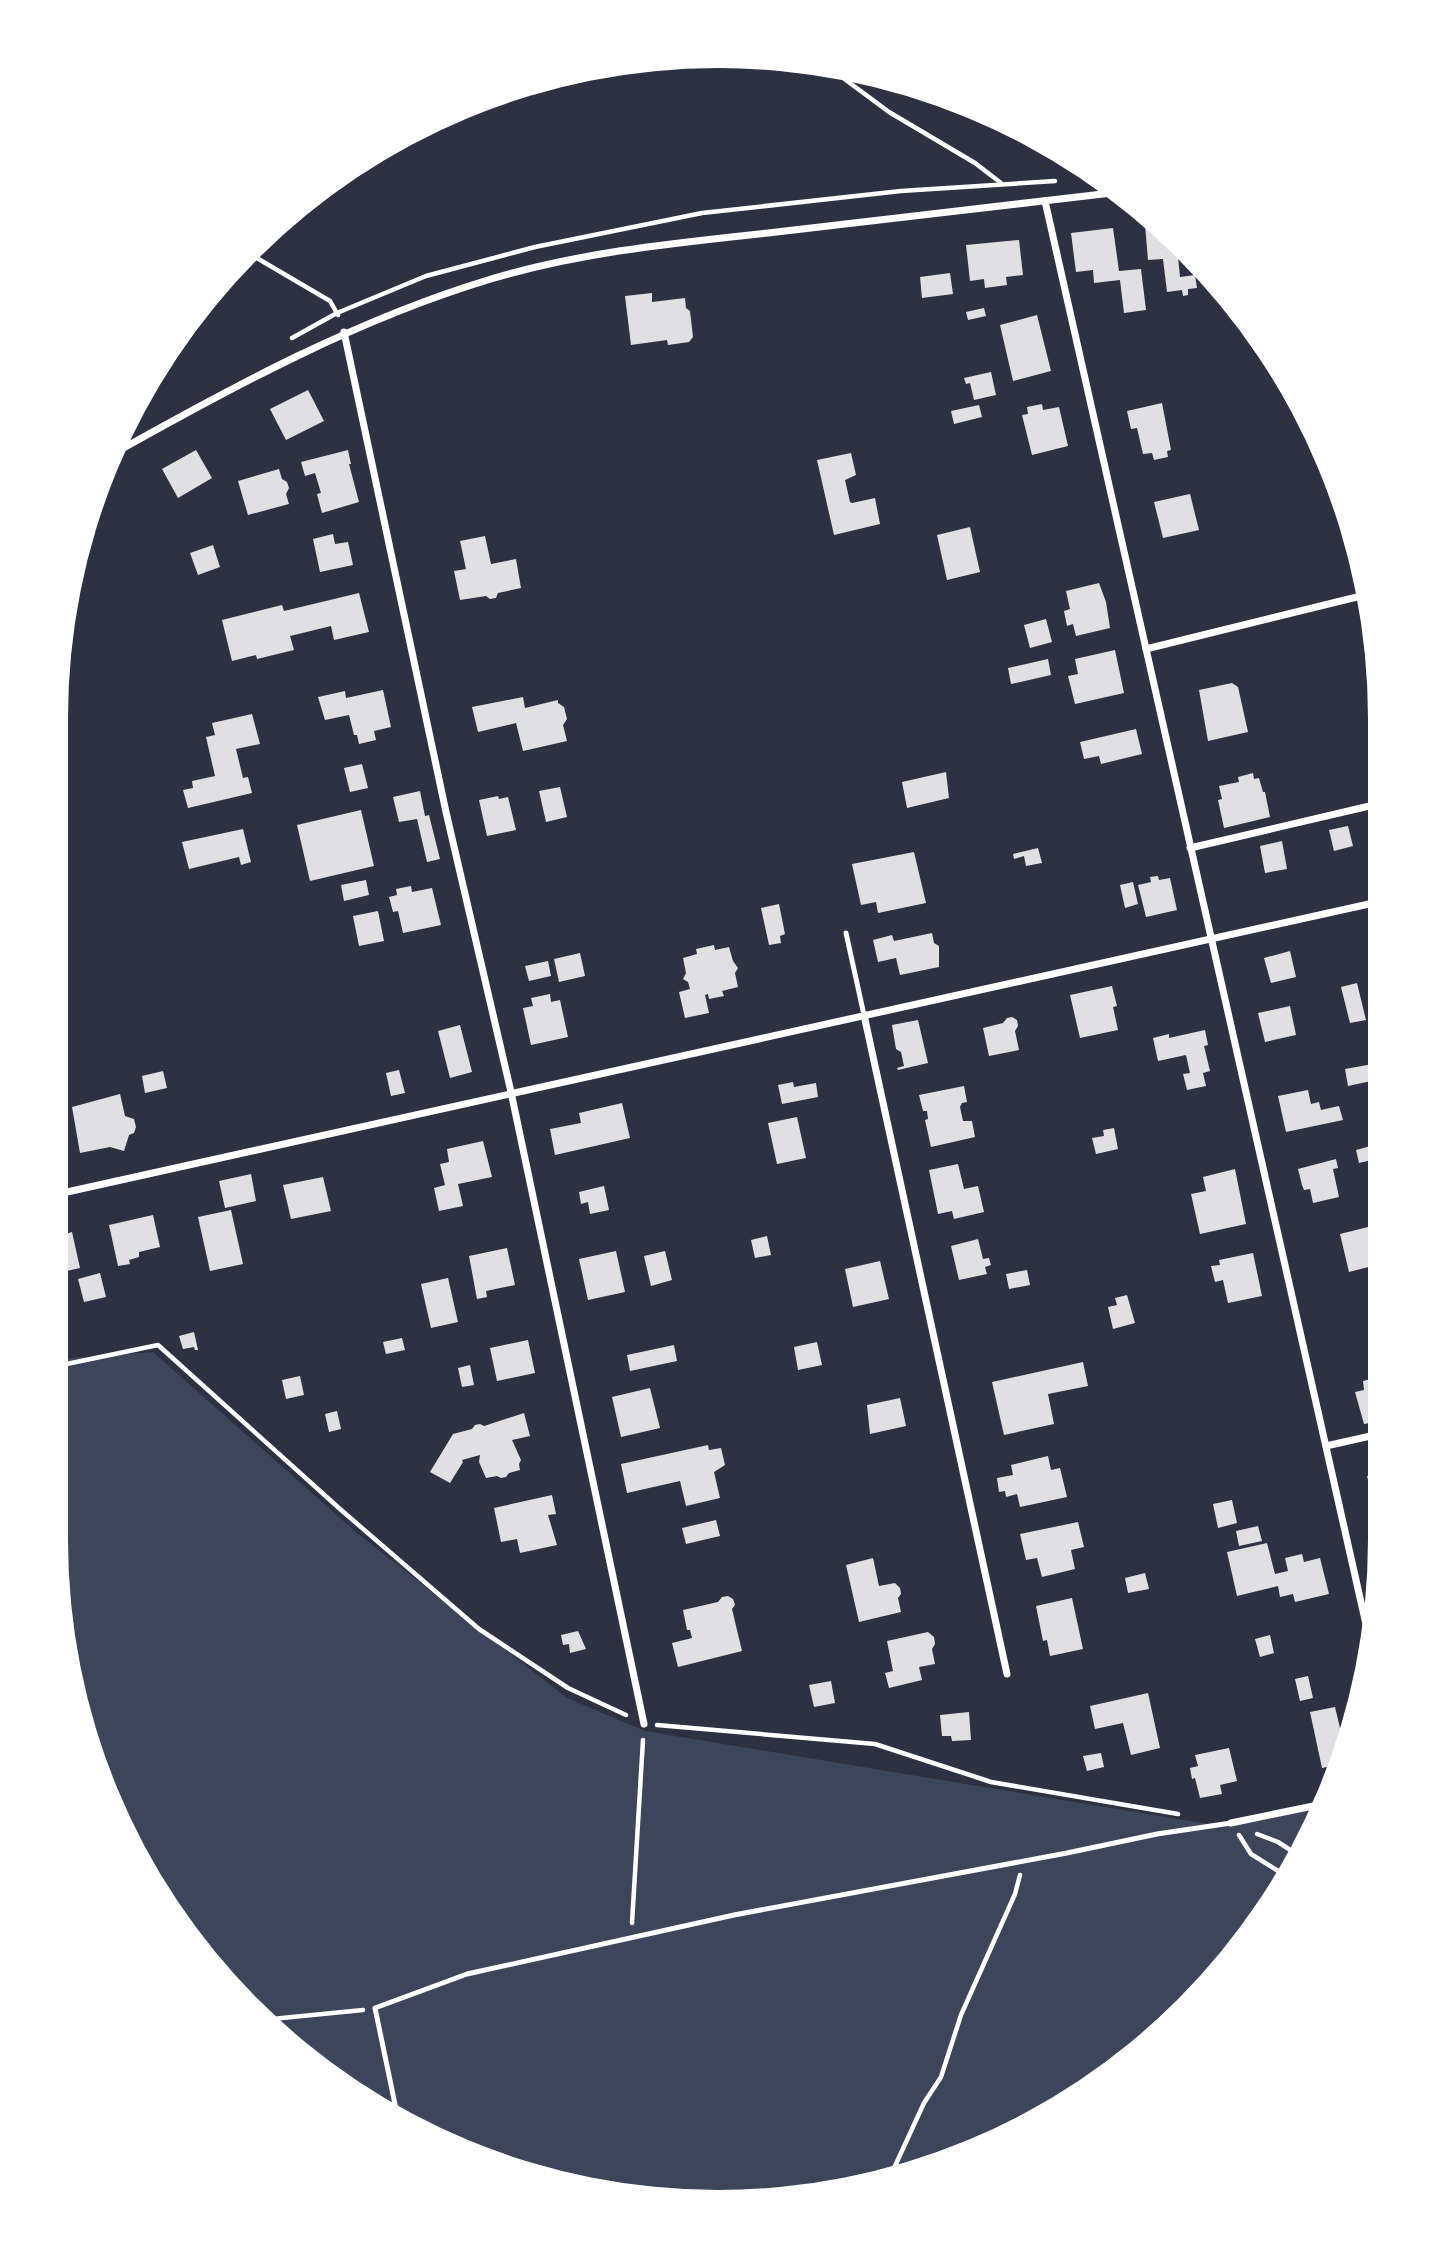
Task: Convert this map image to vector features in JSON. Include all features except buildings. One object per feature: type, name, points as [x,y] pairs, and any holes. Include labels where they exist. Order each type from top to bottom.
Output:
[{"type":"street","points":[[128,446],[344,332],[494,278],[578,258],[671,244],[1102,194]]},
{"type":"street","points":[[1045,201],[1363,1612]]},
{"type":"street","points":[[344,332],[446,812],[511,1092],[644,1724]]},
{"type":"street","points":[[1146,649],[1356,597]]},
{"type":"street","points":[[1190,848],[1368,806]]},
{"type":"street","points":[[68,1192],[1368,904]]},
{"type":"street","points":[[864,1015],[1007,1674]]},
{"type":"street","points":[[1326,1446],[1368,1437]]},
{"type":"street","points":[[1231,1823],[1310,1807]]},
{"type":"lane","points":[[846,933],[864,1015]]},
{"type":"lane","points":[[395,2104],[375,2008],[467,1975],[734,1915],[1157,1834],[1231,1823]]},
{"type":"path","points":[[848,82],[889,112],[993,176],[1001,183],[1005,206]]},
{"type":"path","points":[[259,259],[330,300],[343,324],[344,332]]},
{"type":"path","points":[[632,1938],[644,1724]]},
{"type":"path","points":[[1231,1823],[1289,1849]]},
{"type":"path","points":[[1231,1823],[1251,1854],[1277,1871]]},
{"type":"path","points":[[895,2165],[924,2103],[941,2077],[961,2015],[1015,1894],[1024,1861]]},
{"type":"path","points":[[279,2018],[375,2008]]},
{"type":"shaded area","points":[[153,1352],[357,1533],[567,1698],[645,1731],[1221,1826],[1308,1811],[1281,1865],[1233,1936],[1207,1968],[1146,2029],[1114,2055],[1043,2103],[967,2140],[886,2168],[845,2177],[803,2184],[718,2190],[633,2184],[591,2177],[509,2155],[431,2123],[393,2103],[322,2055],[290,2029],[229,1968],[203,1936],[155,1865],[135,1827],[103,1749],[81,1667],[74,1625],[68,1540],[68,1358]]}]
